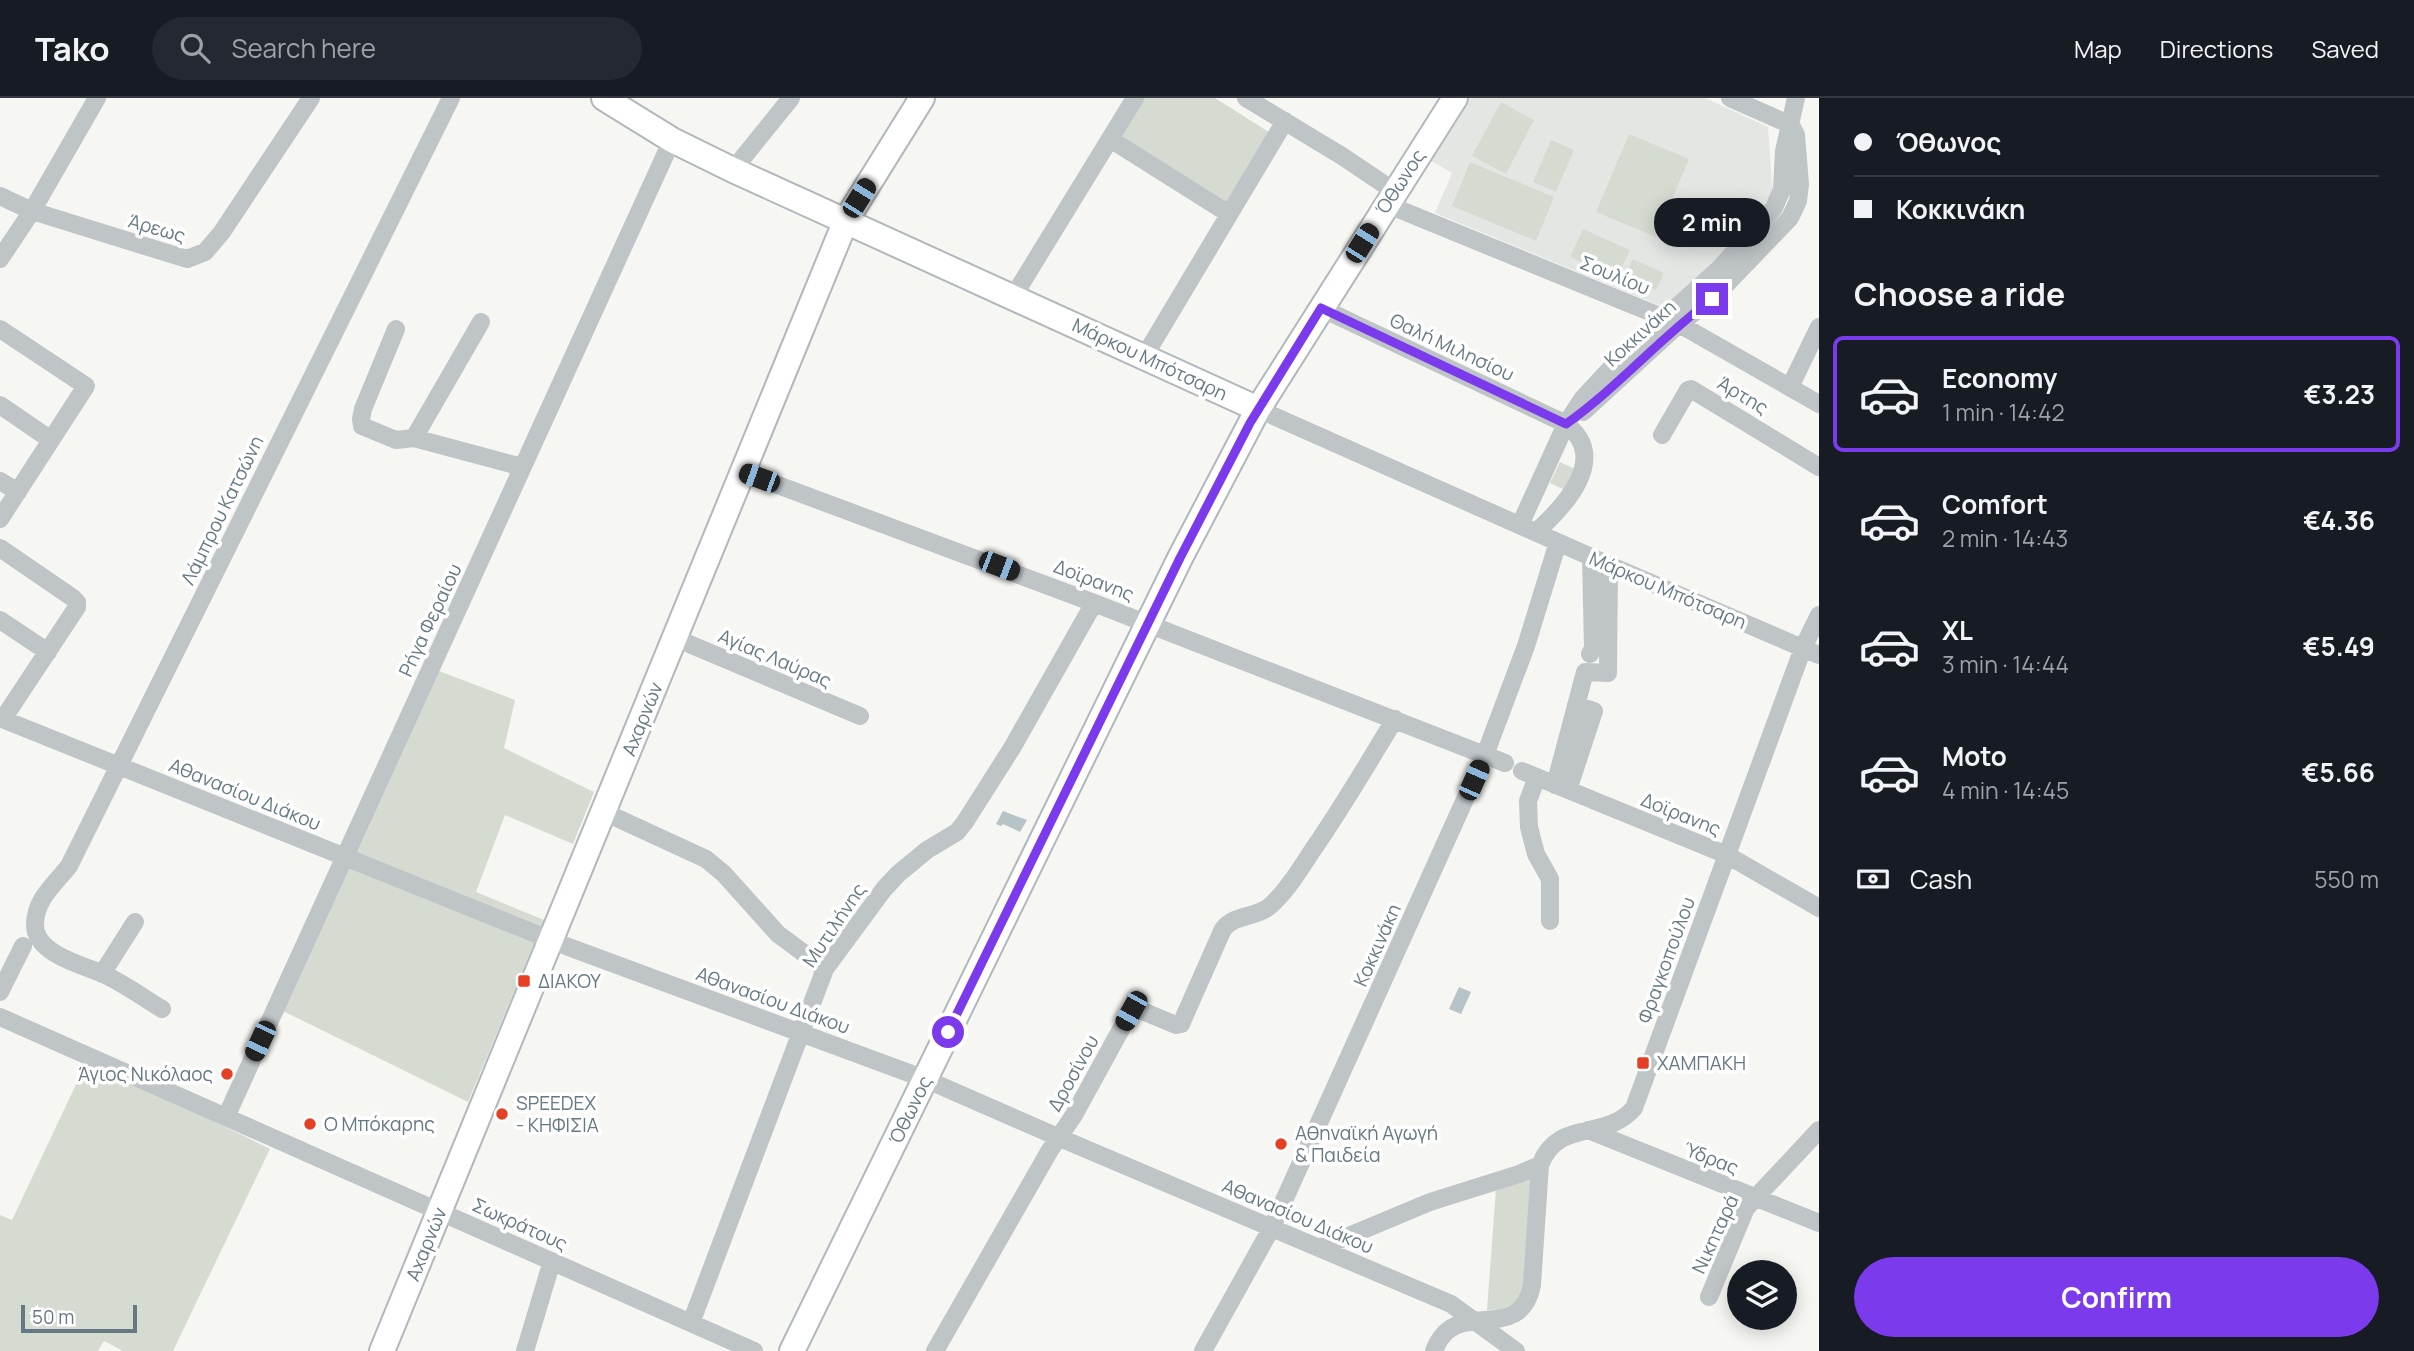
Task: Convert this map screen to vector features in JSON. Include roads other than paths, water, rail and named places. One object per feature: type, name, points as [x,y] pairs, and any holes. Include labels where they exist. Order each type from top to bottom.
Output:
[{"type":"street","points":[[0,259],[32,211],[97,98]]},
{"type":"street","name":"Άρεως","points":[[0,196],[32,211],[187,259],[205,253],[222,232],[311,98]]},
{"type":"street","name":"Λάμπρου Κατσώνη","points":[[102,974],[74,965],[58,956],[39,938],[35,928],[36,918],[47,889],[69,866],[451,98]]},
{"type":"street","name":"Μάρκου Μπότσαρη","points":[[604,98],[672,140],[733,170],[1258,409],[1609,565],[1811,651]]},
{"type":"street","points":[[733,170],[790,98]]},
{"type":"street","name":"Αχαρνών","points":[[382,1351],[846,220],[922,98]]},
{"type":"street","points":[[1013,297],[1135,98]]},
{"type":"street","name":"Σουλίου","points":[[1246,98],[1285,121],[1390,197],[1672,321],[1819,404]]},
{"type":"street","name":"Όθωνος","points":[[792,1351],[1148,623],[1258,409],[1455,98]]},
{"type":"street","points":[[1730,98],[1791,125]]},
{"type":"street","name":"Κοκκινάκη","points":[[1528,528],[1539,485],[1553,452],[1566,424],[1591,389],[1622,356],[1672,321],[1774,208],[1782,189],[1784,152],[1796,98]]},
{"type":"street","points":[[1144,356],[1285,121]]},
{"type":"street","points":[[1110,139],[1229,214]]},
{"type":"street","name":"Ρήγα Φεραίου","points":[[226,1117],[672,140]]},
{"type":"street","name":"Θαλή Μιλησίου","points":[[1321,308],[1566,424]]},
{"type":"street","points":[[414,438],[481,322]]},
{"type":"street","points":[[1790,387],[1819,327]]},
{"type":"street","points":[[0,329],[86,386],[0,519]]},
{"type":"street","points":[[396,329],[361,419],[362,426],[396,440],[414,438],[523,467]]},
{"type":"street","name":"Άρτης","points":[[1662,435],[1691,389],[1819,467]]},
{"type":"street","points":[[0,405],[51,440]]},
{"type":"street","points":[[1528,528],[1559,511],[1570,498],[1581,477],[1583,442],[1566,424]]},
{"type":"street","points":[[1553,452],[1582,468]]},
{"type":"street","name":"Δοϊρανης","points":[[743,472],[1148,623],[1485,755],[1727,855],[1819,908]]},
{"type":"street","points":[[0,481],[18,492]]},
{"type":"street","points":[[1539,485],[1570,498]]},
{"type":"street","name":"Κοκκινάκη","points":[[1203,1351],[1272,1227],[1485,755],[1526,646],[1558,542]]},
{"type":"street","points":[[0,548],[77,602],[77,607],[48,652],[1,719]]},
{"type":"street","points":[[1590,654],[1593,648],[1591,557]]},
{"type":"street","points":[[1562,787],[1576,705],[1585,672],[1608,673],[1609,565]]},
{"type":"street","name":"Μυτιλήνης","points":[[691,1323],[825,969],[898,874],[927,850],[957,832],[965,822],[1012,748],[1094,603]]},
{"type":"street","name":"Φραγκοπούλου","points":[[1541,1165],[1551,1144],[1572,1134],[1614,1124],[1626,1118],[1634,1108],[1727,855],[1811,651],[1819,615]]},
{"type":"street","points":[[0,620],[48,652]]},
{"type":"street","name":"Αγίας Λαύρας","points":[[675,638],[860,716]]},
{"type":"street","name":"Αθανασίου Διάκου","points":[[1,719],[551,940],[925,1079],[1451,1304],[1476,1320],[1510,1349]]},
{"type":"street","name":"Δροσίνου","points":[[935,1351],[1131,1011],[1135,1007],[1142,1008],[1175,1025],[1181,1024],[1223,929],[1229,922],[1258,913],[1269,906],[1284,890],[1328,828],[1395,719]]},
{"type":"street","points":[[1521,770],[1528,801],[1529,827],[1536,854],[1550,879],[1550,921]]},
{"type":"street","points":[[604,812],[706,859],[724,874],[778,934],[825,969]]},
{"type":"street","points":[[135,922],[102,974],[162,1009]]},
{"type":"street","points":[[0,992],[23,946]]},
{"type":"street","name":"Σωκράτους","points":[[0,1017],[754,1351]]},
{"type":"street","name":"Ύδρας","points":[[1588,1130],[1819,1223]]},
{"type":"street","name":"Νικηταρά","points":[[1709,1297],[1746,1208],[1819,1130]]},
{"type":"street","points":[[1320,1248],[1430,1202],[1541,1165],[1529,1299],[1521,1310],[1511,1317],[1476,1320],[1457,1324],[1446,1330],[1438,1338],[1434,1351]]},
{"type":"street","points":[[525,1351],[552,1261]]},
{"type":"place","name":"ΔΙΑΚΟΥ","points":[[524,981]]},
{"type":"place","name":"ΧΑΜΠΑΚΗ","points":[[1643,1063]]},
{"type":"place","name":"Άγιος Νικόλαος","points":[[227,1074]]},
{"type":"place","name":"SPEEDEX - ΚΗΦΙΣΙΑ","points":[[502,1114]]},
{"type":"place","name":"Ο Μπόκαρης","points":[[310,1124]]},
{"type":"place","name":"Αθηναϊκή Αγωγή & Παιδεία","points":[[1281,1144]]}]
